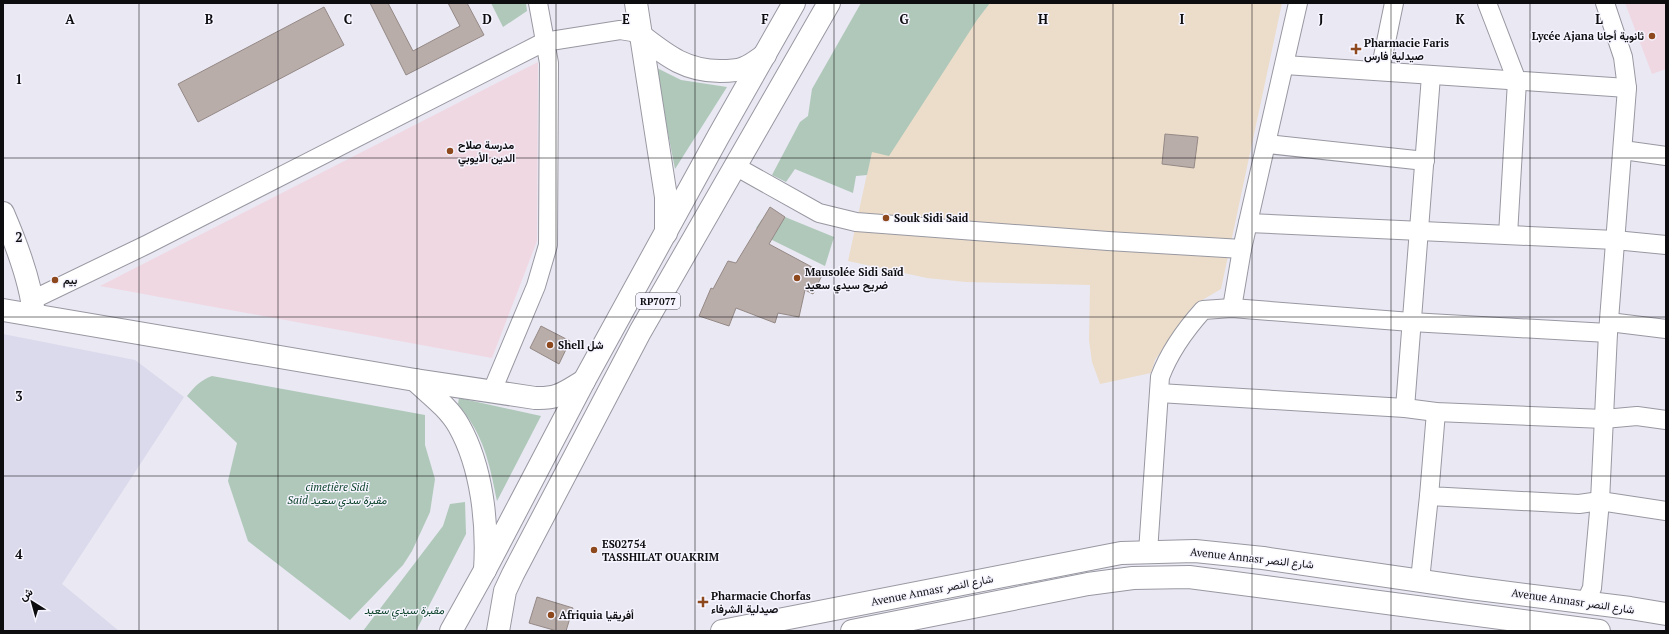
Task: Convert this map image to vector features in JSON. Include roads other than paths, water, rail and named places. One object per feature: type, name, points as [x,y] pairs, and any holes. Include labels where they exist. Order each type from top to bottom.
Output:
[{"type":"main road","points":[[636,3],[666,197],[666,233]]},
{"type":"main road","name":"RP7077","points":[[451,631],[485,570],[584,381],[718,137],[794,3]]},
{"type":"main road","name":"RP7077","points":[[498,631],[505,591],[512,574],[622,367],[829,3]]},
{"type":"main road","points":[[640,35],[667,56],[686,66],[706,71],[727,72],[744,68],[765,55]]},
{"type":"main road","points":[[3,213],[12,234],[33,307],[50,319],[415,380],[535,398],[548,399],[557,397],[584,381]]},
{"type":"main road","points":[[3,310],[33,307]]},
{"type":"main road","points":[[415,380],[440,403],[459,425],[470,449],[482,498],[487,542],[485,570]]},
{"type":"main road","name":"Avenue Annasr شارع النصر","points":[[722,631],[1114,555],[1148,552],[1195,551],[1263,558],[1666,614]]},
{"type":"main road","points":[[852,631],[1088,584],[1133,578],[1189,577],[1586,630],[1585,603]]},
{"type":"main road","points":[[502,607],[503,624],[506,631]]},
{"type":"street","points":[[492,392],[536,286],[548,245],[549,63],[538,3]]},
{"type":"street","points":[[1232,308],[1242,249],[1298,3]]},
{"type":"street","points":[[1380,71],[1394,3]]},
{"type":"street","points":[[1487,3],[1517,81],[1508,235]]},
{"type":"street","points":[[1585,603],[1592,588],[1600,501],[1609,328],[1627,88],[1623,57],[1605,3]]},
{"type":"street","points":[[33,307],[148,244],[544,42],[620,30],[640,35]]},
{"type":"street","points":[[1285,65],[1627,88]]},
{"type":"street","points":[[1405,408],[1432,76]]},
{"type":"street","points":[[1267,144],[1425,161]]},
{"type":"street","points":[[1623,150],[1666,156]]},
{"type":"street","points":[[735,166],[819,214],[856,222],[1108,241],[1242,249]]},
{"type":"street","points":[[1248,223],[1615,240],[1666,245]]},
{"type":"street","points":[[1148,552],[1160,377],[1164,366],[1193,321],[1203,310],[1232,308],[1411,322],[1666,329]]},
{"type":"street","points":[[1159,393],[1405,408],[1436,412],[1604,419],[1637,416],[1666,420]]},
{"type":"street","points":[[1420,580],[1436,412]]},
{"type":"street","points":[[1429,496],[1579,504],[1600,501],[1666,511]]},
{"type":"place","name":"Lycée Ajana ثانوية أجانا","points":[[1652,36]]},
{"type":"place","name":"Pharmacie Faris صيدلية فارس","points":[[1356,49]]},
{"type":"place","name":"مدرسة صلاح الدين الأيوبي","points":[[450,151]]},
{"type":"place","name":"Souk Sidi Said","points":[[886,218]]},
{"type":"place","name":"Mausolée Sidi Saïd ضريح سيدي سعيد","points":[[797,278]]},
{"type":"place","name":"بيم","points":[[55,280]]},
{"type":"place","name":"Shell شل","points":[[550,345]]},
{"type":"place","name":"ES02754 TASSHILAT OUAKRIM","points":[[594,550]]},
{"type":"place","name":"Pharmacie Chorfas صيدلية الشرفاء","points":[[703,602]]},
{"type":"place","name":"Afriquia أفريقيا","points":[[551,615]]},
{"type":"park label","name":"cimetière Sidi Said مقبرة سدي سعيد","points":[[337,493]]},
{"type":"park label","name":"مقبرة سيدي سعيد","points":[[404,610]]}]
